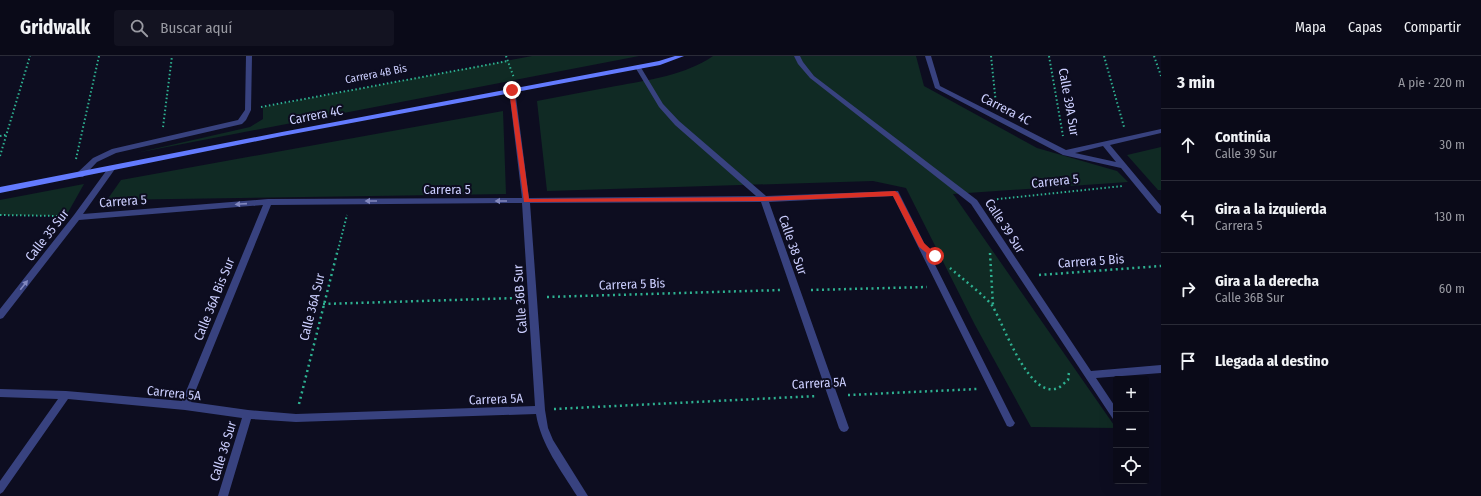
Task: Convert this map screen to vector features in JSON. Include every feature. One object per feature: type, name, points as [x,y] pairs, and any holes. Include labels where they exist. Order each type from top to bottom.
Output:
[{"type":"main road","name":"Carrera 4C","points":[[0,190],[112,169],[514,86],[660,63],[681,56]]},
{"type":"street","points":[[80,175],[95,160],[114,151],[233,124],[244,118],[248,110],[250,56]]},
{"type":"street","name":"Calle 39 Sur","points":[[797,56],[800,63],[812,77],[974,202],[1113,412]]},
{"type":"street","name":"Carrera 4C","points":[[928,56],[936,87],[1066,153],[1123,166]]},
{"type":"street","name":"Calle 38 Sur","points":[[638,67],[661,105],[677,122],[764,199],[844,428]]},
{"type":"street","name":"Calle 36B Sur","points":[[514,86],[526,201],[540,410],[543,428],[549,442],[584,496]]},
{"type":"street","points":[[1066,153],[1161,132]]},
{"type":"street","points":[[1105,144],[1161,211]]},
{"type":"street","name":"Calle 35 Sur","points":[[0,315],[77,217],[112,169]]},
{"type":"street","name":"Carrera 5","points":[[77,217],[268,202],[764,199],[895,193],[942,286]]},
{"type":"street","name":"Calle 36A Bis Sur","points":[[185,406],[268,202]]},
{"type":"street","points":[[942,286],[1010,423]]},
{"type":"street","points":[[1088,375],[1161,369]]},
{"type":"street","name":"Carrera 5A","points":[[0,393],[66,395],[296,418],[540,410]]},
{"type":"street","points":[[0,489],[66,395]]},
{"type":"street","name":"Calle 36 Sur","points":[[223,496],[248,414]]},
{"type":"path","points":[[0,156],[30,56]]},
{"type":"path","points":[[75,164],[99,56]]},
{"type":"path","points":[[161,140],[172,56]]},
{"type":"path","points":[[506,56],[514,86]]},
{"type":"path","points":[[991,56],[998,118]]},
{"type":"path","name":"Calle 39A Sur","points":[[1049,56],[1066,153]]},
{"type":"path","points":[[1104,56],[1127,139]]},
{"type":"path","points":[[1154,56],[1161,76]]},
{"type":"path","name":"Carrera 4B Bis","points":[[248,110],[508,61]]},
{"type":"path","points":[[0,136],[6,135]]},
{"type":"path","name":"Carrera 5","points":[[974,202],[1138,184]]},
{"type":"path","name":"Calle 36A Sur","points":[[296,418],[323,304],[350,201]]},
{"type":"path","points":[[0,215],[77,217]]},
{"type":"path","points":[[988,223],[993,306],[998,319],[1020,361],[1036,382],[1046,388],[1058,388],[1068,380],[1071,366],[1068,344]]},
{"type":"path","points":[[947,266],[993,306]]},
{"type":"path","name":"Carrera 5 Bis","points":[[1022,276],[1161,266]]},
{"type":"path","name":"Carrera 5 Bis","points":[[323,304],[942,286]]},
{"type":"path","name":"Carrera 5A","points":[[540,410],[993,388]]},
{"type":"green space","points":[[532,56],[639,56],[136,153],[250,127],[263,119],[263,107]]},
{"type":"green space","points":[[713,56],[916,56],[924,86],[1037,148],[1117,171],[1128,182],[953,194],[1113,424],[1113,428],[1031,427],[975,325],[906,188],[873,181],[547,191],[537,101],[666,76],[691,68]]},
{"type":"green space","points":[[503,111],[506,194],[107,200],[121,180]]},
{"type":"green space","points":[[1161,147],[1161,190],[1158,190],[1127,155]]},
{"type":"green space","points":[[84,184],[66,216],[0,215],[0,200]]},
{"type":"route","points":[[512,90],[526,201],[764,199],[895,193],[921,245],[935,256]]}]
